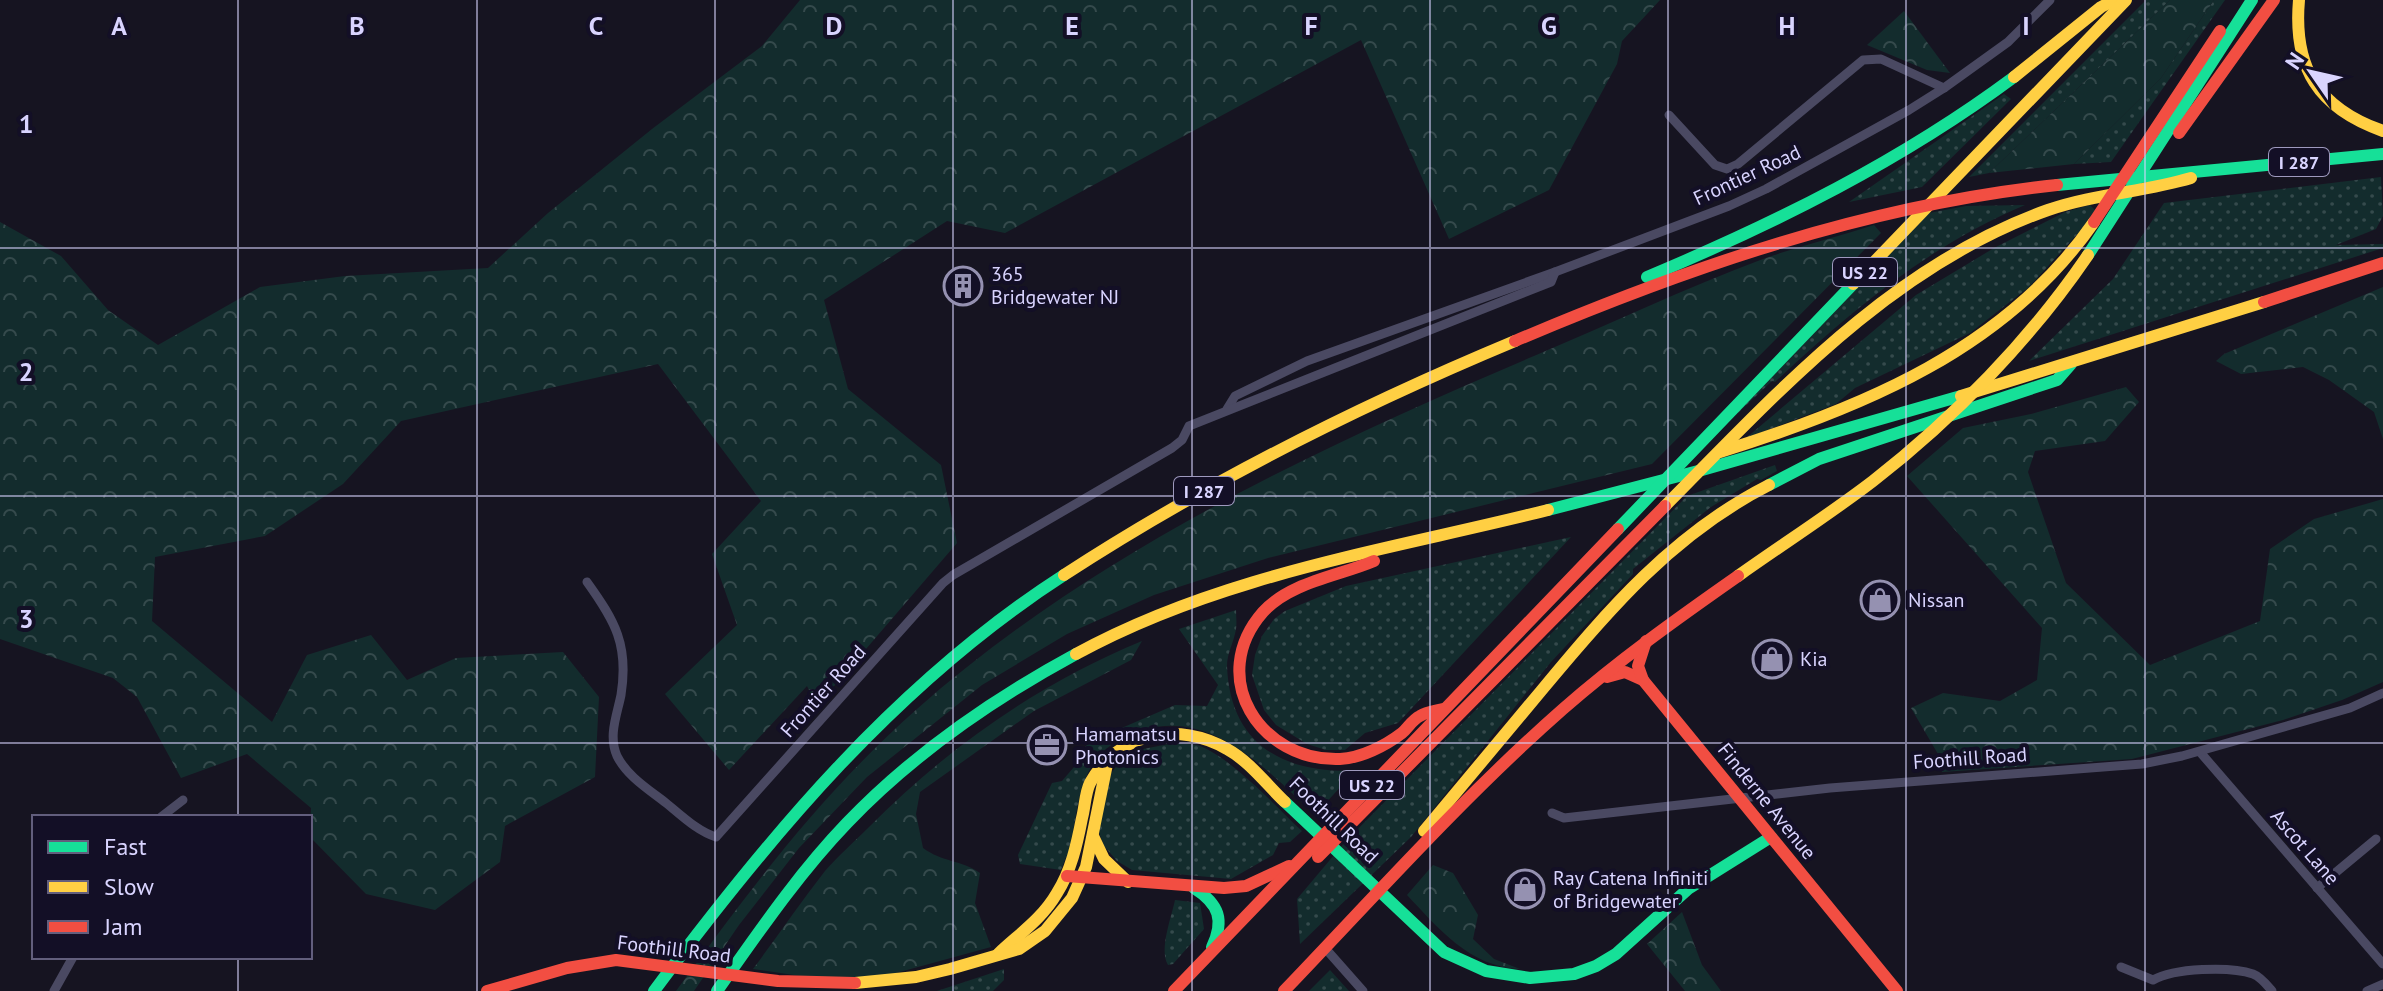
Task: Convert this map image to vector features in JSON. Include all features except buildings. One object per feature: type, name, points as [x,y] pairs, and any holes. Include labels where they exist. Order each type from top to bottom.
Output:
[{"type":"main road","points":[[1575,314],[1615,292],[1745,236],[1888,160],[1963,113],[2101,7],[2115,0]]},
{"type":"main road","name":"US 22","points":[[1174,991],[2126,0]]},
{"type":"main road","points":[[1585,500],[1598,487],[1753,443],[1832,414],[1961,350],[2013,312],[2052,275],[2083,237],[2241,0]]},
{"type":"main road","points":[[1284,991],[1502,766],[1590,685],[1647,640],[1874,480],[1964,401],[2066,287],[2117,213],[2252,0]]},
{"type":"main road","points":[[2149,161],[2163,155],[2274,0]]},
{"type":"main road","points":[[2299,0],[2301,51],[2306,71],[2318,91],[2344,115],[2366,127],[2383,131]]},
{"type":"main road","name":"I 287","points":[[654,991],[757,855],[843,759],[959,652],[1063,574],[1163,513],[1258,461],[1426,379],[1575,314],[1772,245],[1899,210],[1988,193],[2383,154]]},
{"type":"main road","points":[[1239,923],[1257,918],[1815,357],[1889,298],[1950,257],[2018,222],[2081,201],[2166,187],[2216,170]]},
{"type":"main road","points":[[717,991],[800,877],[853,817],[908,766],[999,698],[1096,643],[1171,609],[1278,575],[1585,500],[1921,409],[2383,263]]},
{"type":"main road","points":[[1400,870],[1420,836],[1579,644],[1665,554],[1737,501],[1819,459],[2057,380],[2073,363]]},
{"type":"main road","points":[[1387,550],[1372,563],[1294,591],[1275,602],[1259,617],[1246,635],[1240,655],[1240,684],[1244,701],[1264,733],[1279,745],[1299,755],[1329,760],[1352,758],[1373,751],[1403,732],[1419,717],[1446,707]]},
{"type":"main road","points":[[1643,680],[1639,660],[1647,640]]},
{"type":"main road","points":[[1590,685],[1619,672],[1633,674],[1643,680]]},
{"type":"main road","name":"Finderne Avenue","points":[[1643,680],[1897,991]]},
{"type":"main road","name":"Foothill Road","points":[[998,954],[1036,921],[1060,890],[1067,876],[1089,785],[1121,748],[1147,735],[1162,732],[1193,734],[1218,743],[1238,756],[1444,952],[1479,970],[1518,980],[1544,981],[1569,976],[1612,957],[1688,889],[1771,837]]},
{"type":"main road","name":"Foothill Road","points":[[487,991],[583,965],[613,961],[825,987],[888,984],[964,968],[1008,953],[1049,927],[1083,877],[1107,763]]},
{"type":"main road","points":[[1093,836],[1104,859],[1128,882]]},
{"type":"main road","points":[[1067,876],[1192,888],[1246,886],[1298,862]]},
{"type":"main road","points":[[1192,888],[1208,896],[1220,914],[1219,930],[1204,960]]},
{"type":"street","name":"Frontier Road","points":[[1226,410],[1235,396],[1307,361],[1555,272],[1766,189],[1944,88],[2008,42],[2050,0]]},
{"type":"street","name":"Frontier Road","points":[[1669,115],[1720,169],[1733,167],[1863,60],[1881,59],[1944,88]]},
{"type":"street","name":"Frontier Road","points":[[587,582],[619,631],[623,651],[623,675],[613,737],[615,753],[632,776],[695,826],[716,837],[953,575],[1172,448],[1182,440],[1189,426],[1551,282],[1555,272]]},
{"type":"street","name":"Foothill Road","points":[[1552,813],[1564,818],[1872,784],[2142,764],[2200,752],[2350,708],[2383,693]]},
{"type":"street","name":"Ascot Lane","points":[[2200,752],[2383,964]]},
{"type":"street","points":[[164,815],[183,800]]},
{"type":"street","points":[[2317,888],[2376,839]]},
{"type":"street","points":[[1325,948],[1363,991]]},
{"type":"street","points":[[54,991],[72,959]]},
{"type":"street","points":[[2121,967],[2153,980]]},
{"type":"street","points":[[2153,980],[2166,973],[2234,970],[2255,974],[2272,991]]},
{"type":"street","points":[[2151,991],[2153,980]]},
{"type":"street","points":[[2367,991],[2383,984]]},
{"type":"green space","points":[[800,0],[1660,0],[1622,41],[1617,64],[1549,190],[1449,239],[1361,40],[1005,233],[947,221],[824,300],[848,389],[941,465],[957,543],[817,706],[807,686],[729,770],[665,694],[737,625],[712,554],[761,501],[658,364],[401,421],[343,484],[265,536],[155,557],[152,621],[272,722],[307,655],[371,635],[407,680],[456,658],[563,652],[599,697],[595,777],[505,826],[500,862],[435,910],[366,894],[312,839],[311,808],[247,754],[181,778],[137,697],[113,678],[0,639],[0,222],[61,256],[108,310],[158,345],[260,287],[345,276],[488,268],[548,213],[762,46]]},
{"type":"green space","points":[[2146,0],[2170,0],[1989,173],[1969,177]]},
{"type":"green space","points":[[2170,0],[2214,0],[2161,78],[2074,164],[1989,173]]},
{"type":"green space","points":[[2214,0],[2225,0],[2111,162],[2074,164],[2161,78]]},
{"type":"green space","points":[[1904,11],[1950,73],[1927,70],[1867,45]]},
{"type":"green space","points":[[2004,94],[2011,99],[1922,187],[1849,202]]},
{"type":"green space","points":[[2381,177],[2383,216],[2376,229],[2336,245],[2383,244],[2383,248],[2029,361],[2113,279],[2164,203]]},
{"type":"green space","points":[[2025,205],[1956,240],[1892,282],[1832,330],[1775,382],[1772,381],[1724,426],[1929,213],[1966,206]]},
{"type":"green space","points":[[2090,205],[2095,210],[2081,230],[2029,287],[1970,333],[1855,388],[1836,404],[1746,438],[1916,295],[1994,248],[2065,212]]},
{"type":"green space","points":[[1874,225],[1881,233],[1652,464],[1268,558],[1154,595],[1067,634],[982,685],[867,777],[799,848],[739,925],[694,991],[676,991],[788,844],[849,775],[917,709],[985,653],[1057,601],[1211,508],[1372,428],[1734,270]]},
{"type":"green space","points":[[2383,287],[2383,439],[2374,412],[2329,380],[2303,367],[2241,374],[2216,361],[2224,354]]},
{"type":"green space","points":[[2126,387],[2139,402],[2105,441],[2035,451],[2028,472],[2066,583],[2150,665],[2260,621],[2270,549],[2314,519],[2383,499],[2383,682],[2283,720],[2132,759],[1942,772],[1938,754],[1911,708],[1943,693],[2000,701],[2037,680],[2042,628],[1907,476],[1963,428],[2031,414]]},
{"type":"green space","points":[[1775,465],[1777,471],[1761,480],[1757,479],[1711,507],[1633,569],[1633,574],[1551,662],[1411,837],[1300,944],[1297,899],[1345,842],[1687,496]]},
{"type":"green space","points":[[1571,537],[1398,723],[1365,733],[1345,750],[1326,750],[1307,744],[1276,725],[1264,710],[1252,675],[1255,655],[1262,636],[1274,619],[1285,611],[1346,586]]},
{"type":"green space","points":[[1236,610],[1236,629],[1227,666],[1237,714],[1248,732],[1262,747],[1280,758],[1300,765],[1352,774],[1315,815],[1259,764],[1216,736],[1193,728],[1169,726],[1143,730],[1112,744],[1090,768],[1078,806],[1069,858],[1066,857],[1061,870],[1020,864],[1018,855],[1052,783],[1062,781],[1080,760],[1080,751],[1106,729],[1117,730],[1175,705],[1207,706],[1218,685],[1179,629]]},
{"type":"green space","points":[[1142,641],[1131,660],[1034,711],[920,792],[916,814],[923,848],[980,873],[975,903],[991,947],[885,976],[821,979],[753,969],[825,871],[930,771],[1030,698]]},
{"type":"green space","points":[[1169,744],[1196,745],[1213,752],[1240,772],[1302,831],[1290,842],[1279,843],[1273,855],[1231,879],[1132,870],[1117,861],[1104,846],[1098,830],[1107,779],[1120,761],[1138,750]]},
{"type":"green space","points":[[1433,865],[1453,873],[1478,915],[1473,939],[1494,959],[1520,969],[1502,967],[1471,954],[1444,933],[1407,895]]},
{"type":"green space","points":[[1175,900],[1200,903],[1204,929],[1173,964],[1168,965],[1165,942]]},
{"type":"green space","points":[[1682,912],[1702,965],[1721,991],[1685,991],[1647,944]]},
{"type":"green space","points":[[1004,969],[1004,980],[993,991],[937,991]]},
{"type":"green space","points":[[1330,970],[1349,991],[1309,991]]},
{"type":"traffic: fast","points":[[2088,255],[2252,0]]},
{"type":"traffic: fast","points":[[1647,277],[1743,235],[1882,163],[2014,77]]},
{"type":"traffic: fast","points":[[2057,185],[2383,154]]},
{"type":"traffic: fast","points":[[1618,529],[1853,284]]},
{"type":"traffic: fast","points":[[1769,485],[1819,459],[2057,380],[2071,364]]},
{"type":"traffic: fast","points":[[1548,510],[1702,470],[1961,396]]},
{"type":"traffic: fast","points":[[654,991],[791,819],[892,712],[946,663],[1064,575]]},
{"type":"traffic: fast","points":[[717,991],[795,883],[872,798],[927,751],[984,709],[1076,654]]},
{"type":"traffic: fast","points":[[1285,802],[1444,952],[1486,971],[1530,978],[1574,974],[1596,966],[1616,954],[1688,889],[1771,837]]},
{"type":"traffic: fast","points":[[1194,888],[1209,900],[1217,913],[1218,929],[1212,947]]},
{"type":"traffic: slow","points":[[2014,77],[2101,7],[2115,0]]},
{"type":"traffic: slow","points":[[1853,284],[2126,0]]},
{"type":"traffic: slow","points":[[2299,0],[2300,46],[2314,82],[2342,110],[2360,122],[2383,131]]},
{"type":"traffic: slow","points":[[1665,506],[1751,419],[1840,336],[1938,263],[1991,234],[2048,210],[2191,178]]},
{"type":"traffic: slow","points":[[1720,452],[1826,415],[1927,368],[1974,339],[2018,305],[2058,267],[2094,222]]},
{"type":"traffic: slow","points":[[1738,576],[1857,493],[1933,431],[2016,347],[2088,255]]},
{"type":"traffic: slow","points":[[1961,396],[2264,302]]},
{"type":"traffic: slow","points":[[1064,575],[1228,477],[1341,419],[1515,341]]},
{"type":"traffic: slow","points":[[1424,831],[1592,631],[1644,576],[1703,526],[1769,485]]},
{"type":"traffic: slow","points":[[1076,654],[1132,626],[1248,584],[1367,552],[1548,510]]},
{"type":"traffic: slow","points":[[998,954],[1037,918],[1057,893],[1073,857],[1090,783],[1116,752],[1133,742],[1170,734],[1208,740],[1243,760],[1285,802]]},
{"type":"traffic: slow","points":[[855,983],[916,977],[950,969],[1019,949],[1045,931],[1072,898],[1086,867],[1107,764]]},
{"type":"traffic: slow","points":[[1093,836],[1104,859],[1128,882]]},
{"type":"traffic: jam","points":[[2179,133],[2274,0]]},
{"type":"traffic: jam","points":[[2094,222],[2220,31]]},
{"type":"traffic: jam","points":[[1515,341],[1647,288],[1780,243],[1917,207],[2057,185]]},
{"type":"traffic: jam","points":[[2264,302],[2383,263]]},
{"type":"traffic: jam","points":[[1318,857],[1665,506]]},
{"type":"traffic: jam","points":[[1174,991],[1618,529]]},
{"type":"traffic: jam","points":[[1374,561],[1287,593],[1263,612],[1247,637],[1240,663],[1241,688],[1250,711],[1265,731],[1286,746],[1311,756],[1340,759],[1380,747],[1402,733],[1417,718],[1443,709]]},
{"type":"traffic: jam","points":[[1284,991],[1420,847],[1526,742],[1627,656],[1738,576]]},
{"type":"traffic: jam","points":[[1643,680],[1638,666],[1646,641]]},
{"type":"traffic: jam","points":[[1607,677],[1625,672],[1643,680],[1897,991]]},
{"type":"traffic: jam","points":[[1067,876],[1224,888],[1246,886],[1289,866]]},
{"type":"traffic: jam","points":[[487,991],[567,968],[616,960],[778,981],[855,983]]},
{"type":"place","name":"365 Bridgewater NJ","points":[[963,286]]},
{"type":"place","name":"Nissan","points":[[1880,600]]},
{"type":"place","name":"Kia","points":[[1772,659]]},
{"type":"place","name":"Hamamatsu Photonics","points":[[1047,745]]},
{"type":"place","name":"Ray Catena Infiniti of Bridgewater","points":[[1525,889]]}]
